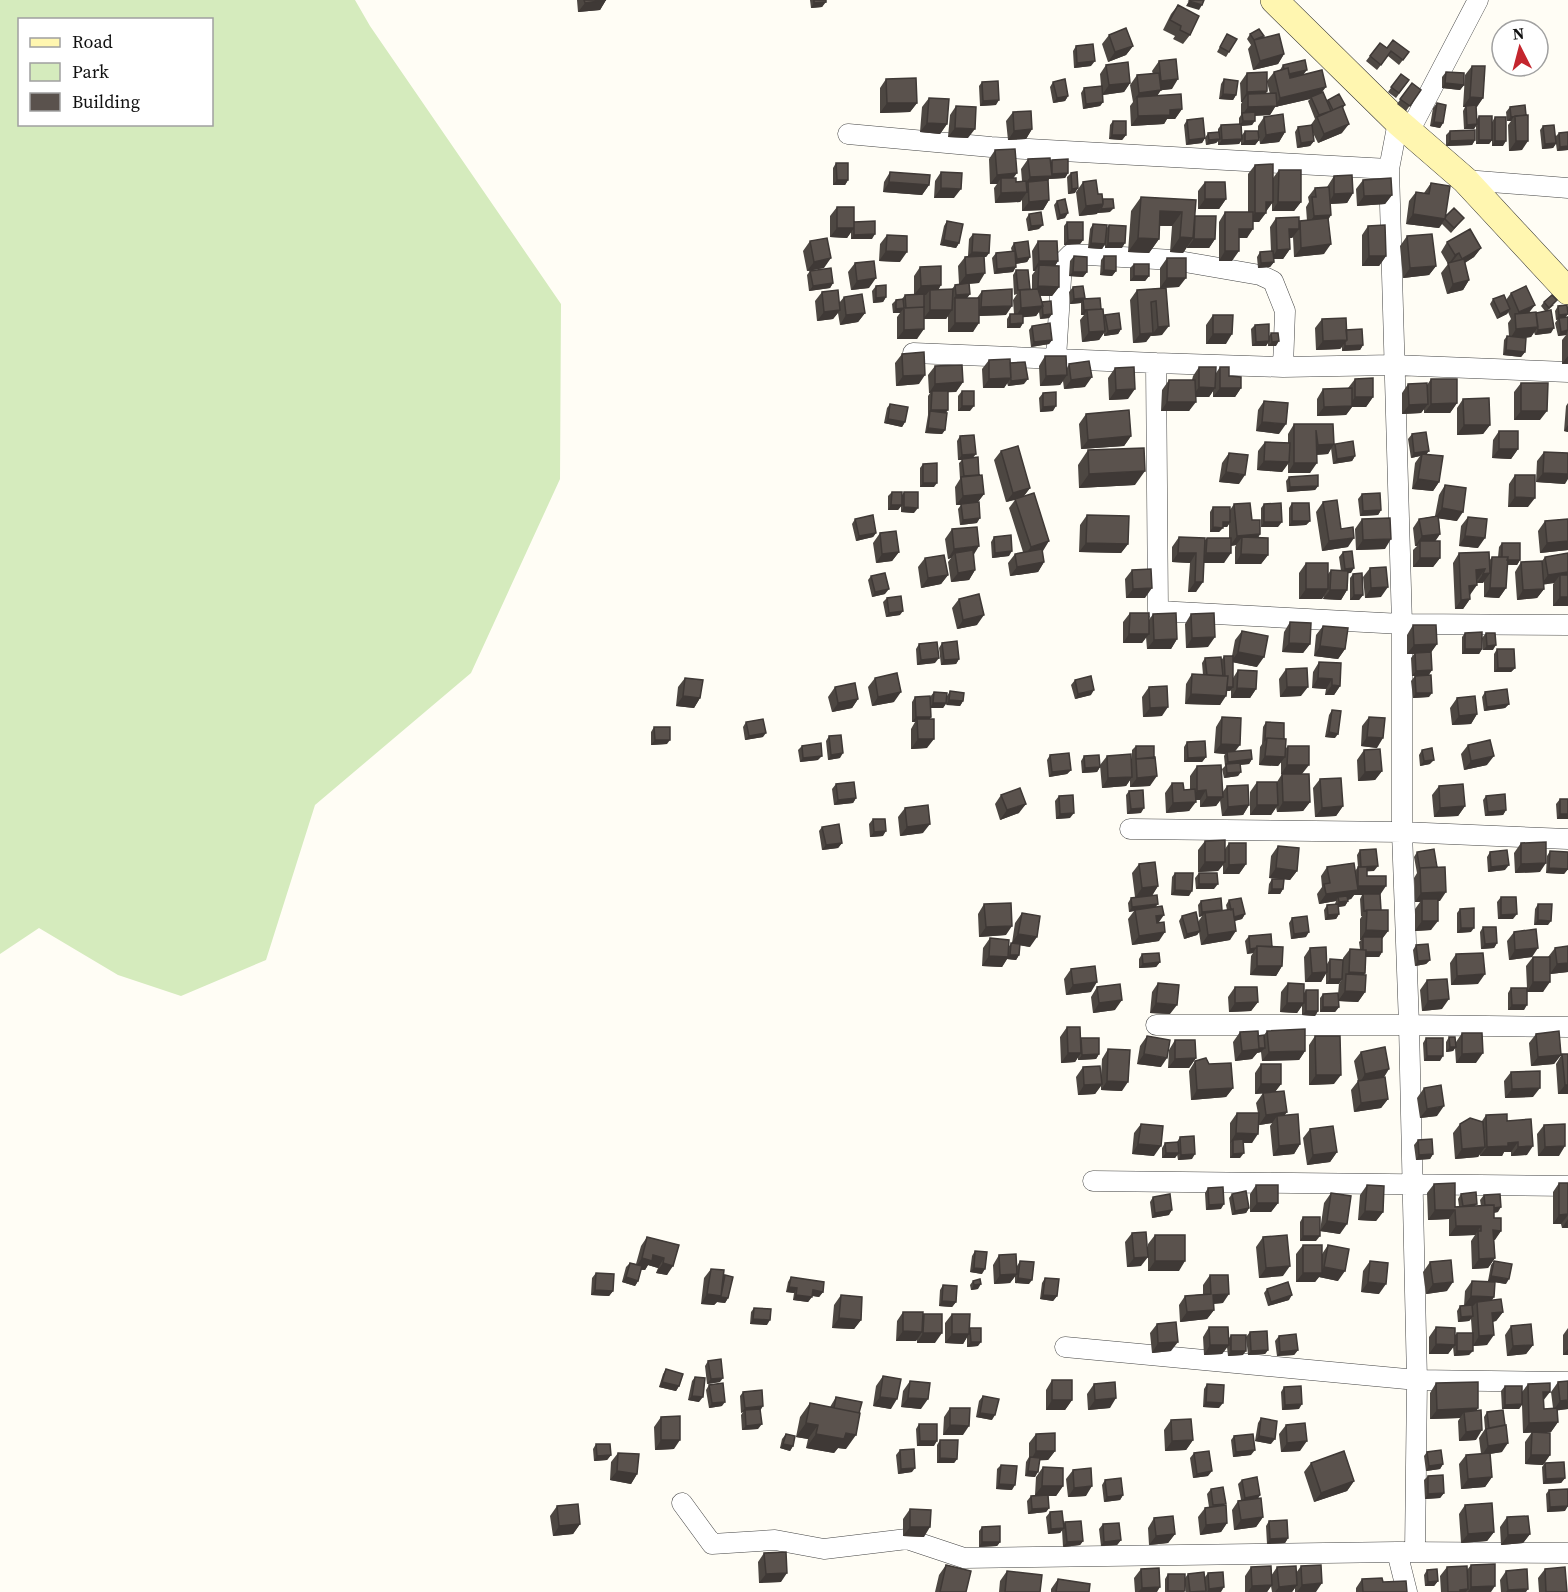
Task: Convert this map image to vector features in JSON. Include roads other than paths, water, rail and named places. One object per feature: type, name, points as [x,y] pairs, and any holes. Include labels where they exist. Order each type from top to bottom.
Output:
[{"type":"main road","points":[[1274,0],[1404,126],[1465,180],[1568,291]]},
{"type":"street","points":[[1407,1592],[1406,1552],[1417,1380],[1402,832],[1402,624],[1389,169],[1404,126],[1478,0]]},
{"type":"street","points":[[848,134],[991,147],[1389,169]]},
{"type":"street","points":[[1465,180],[1568,188]]},
{"type":"street","points":[[1056,358],[1062,263],[1071,254],[1173,260],[1260,275],[1273,281],[1285,311],[1283,367]]},
{"type":"street","points":[[913,353],[1283,367],[1394,365],[1568,372]]},
{"type":"street","points":[[1155,363],[1158,611],[1402,624],[1568,625]]},
{"type":"street","points":[[1130,829],[1402,832],[1568,839]]},
{"type":"street","points":[[1156,1025],[1409,1025],[1568,1028]]},
{"type":"street","points":[[1093,1182],[1568,1186]]},
{"type":"street","points":[[1065,1347],[1417,1380],[1568,1382]]},
{"type":"street","points":[[682,1503],[712,1544],[775,1539],[824,1549],[907,1539],[964,1558],[1406,1552],[1568,1553]]}]
